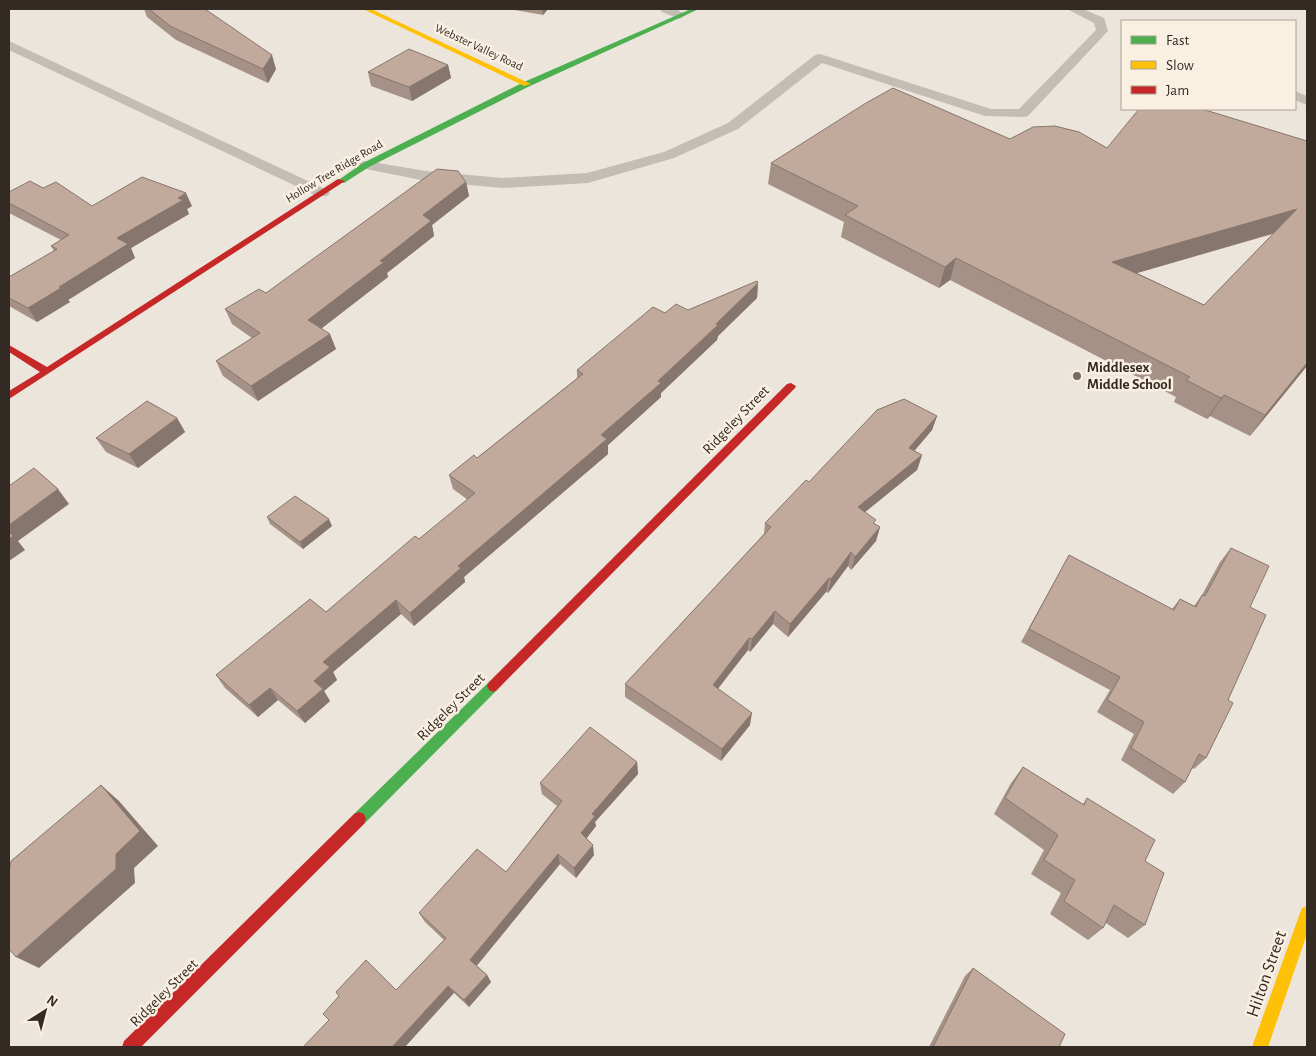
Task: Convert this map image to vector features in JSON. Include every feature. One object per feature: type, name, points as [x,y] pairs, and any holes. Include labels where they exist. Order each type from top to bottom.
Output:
[{"type":"street","name":"Webster Valley Road","points":[[366,9],[527,84]]},
{"type":"street","name":"Hollow Tree Ridge Road","points":[[9,396],[366,164],[527,84],[696,9]]},
{"type":"street","points":[[9,348],[46,372]]},
{"type":"street","name":"Ridgeley Street","points":[[130,1047],[636,544],[791,386]]},
{"type":"street","name":"Hilton Street","points":[[1260,1047],[1307,913]]},
{"type":"lane","points":[[666,9],[680,15]]},
{"type":"lane","points":[[366,164],[426,176],[502,183],[588,178],[669,154],[733,126],[820,58],[990,113],[1023,113],[1102,31],[1100,20],[1073,9]]},
{"type":"lane","points":[[9,45],[322,193]]},
{"type":"building","points":[[149,9],[205,9],[272,55],[263,69],[170,26]]},
{"type":"building","points":[[409,49],[448,65],[409,87],[368,72]]},
{"type":"building","points":[[893,88],[1010,139],[1033,127],[1055,126],[1079,132],[1107,148],[1138,110],[1205,110],[1307,141],[1307,363],[1265,415],[1224,395],[1221,398],[1186,380],[1190,377],[956,258],[945,267],[845,215],[858,206],[771,163]],"holes":[[[1297,209],[1204,305],[1112,262]]]},
{"type":"building","points":[[437,169],[458,171],[466,182],[423,215],[431,221],[380,261],[384,262],[308,320],[330,334],[251,386],[216,361],[260,333],[225,309],[259,289],[266,293]]},
{"type":"building","points":[[142,177],[186,193],[178,198],[183,200],[117,238],[128,244],[28,308],[9,298],[9,277],[57,249],[51,246],[69,235],[9,203],[9,192],[30,181],[43,188],[56,182],[92,206]]},
{"type":"building","points":[[757,281],[758,283],[716,324],[718,325],[658,381],[661,383],[601,435],[607,439],[458,566],[461,568],[410,613],[396,600],[323,662],[330,667],[314,681],[323,689],[297,711],[270,688],[249,705],[216,675],[310,599],[326,612],[415,536],[419,539],[475,493],[449,475],[474,455],[477,458],[583,374],[577,370],[653,307],[665,313],[676,304],[688,310]]},
{"type":"building","points":[[904,399],[937,416],[909,448],[922,455],[858,507],[876,520],[873,523],[880,527],[855,557],[851,552],[831,579],[829,578],[790,624],[775,611],[752,639],[749,638],[713,685],[752,713],[722,749],[625,684],[771,527],[765,523],[806,480],[809,482],[877,410]]},
{"type":"building","points":[[147,401],[177,418],[129,454],[96,438]]},
{"type":"building","points":[[34,468],[58,489],[9,525],[9,486]]},
{"type":"building","points":[[295,496],[329,519],[300,542],[267,517]]},
{"type":"building","points":[[1231,548],[1269,566],[1250,607],[1266,615],[1228,700],[1233,703],[1206,758],[1199,754],[1185,782],[1131,748],[1144,722],[1107,700],[1120,677],[1029,629],[1069,555],[1174,610],[1180,599],[1196,607],[1202,595],[1205,596]]},
{"type":"building","points":[[590,727],[637,762],[592,814],[595,816],[581,833],[593,845],[574,868],[558,854],[470,960],[487,975],[464,1000],[448,986],[392,1047],[303,1047],[329,1020],[323,1014],[339,996],[336,992],[366,960],[396,990],[446,938],[419,913],[477,849],[506,872],[562,801],[540,783]]},
{"type":"building","points":[[1023,767],[1084,805],[1087,798],[1155,840],[1145,861],[1164,873],[1145,925],[1114,905],[1103,928],[1064,901],[1075,880],[1044,860],[1058,835],[1005,798]]},
{"type":"building","points":[[101,785],[140,831],[116,854],[116,869],[16,957],[9,949],[9,873],[11,861]]},
{"type":"building","points":[[973,968],[1065,1034],[1059,1047],[933,1047]]},
{"type":"traffic: fast","points":[[341,181],[366,165],[527,84],[696,9]]},
{"type":"traffic: fast","points":[[359,819],[493,686]]},
{"type":"traffic: slow","points":[[366,9],[527,84]]},
{"type":"traffic: slow","points":[[1260,1047],[1307,913]]},
{"type":"traffic: jam","points":[[9,396],[341,181]]},
{"type":"traffic: jam","points":[[9,348],[46,371]]},
{"type":"traffic: jam","points":[[493,686],[791,386]]},
{"type":"traffic: jam","points":[[130,1047],[359,819]]},
{"type":"place","name":"Middlesex Middle School","points":[[1077,376]]}]
